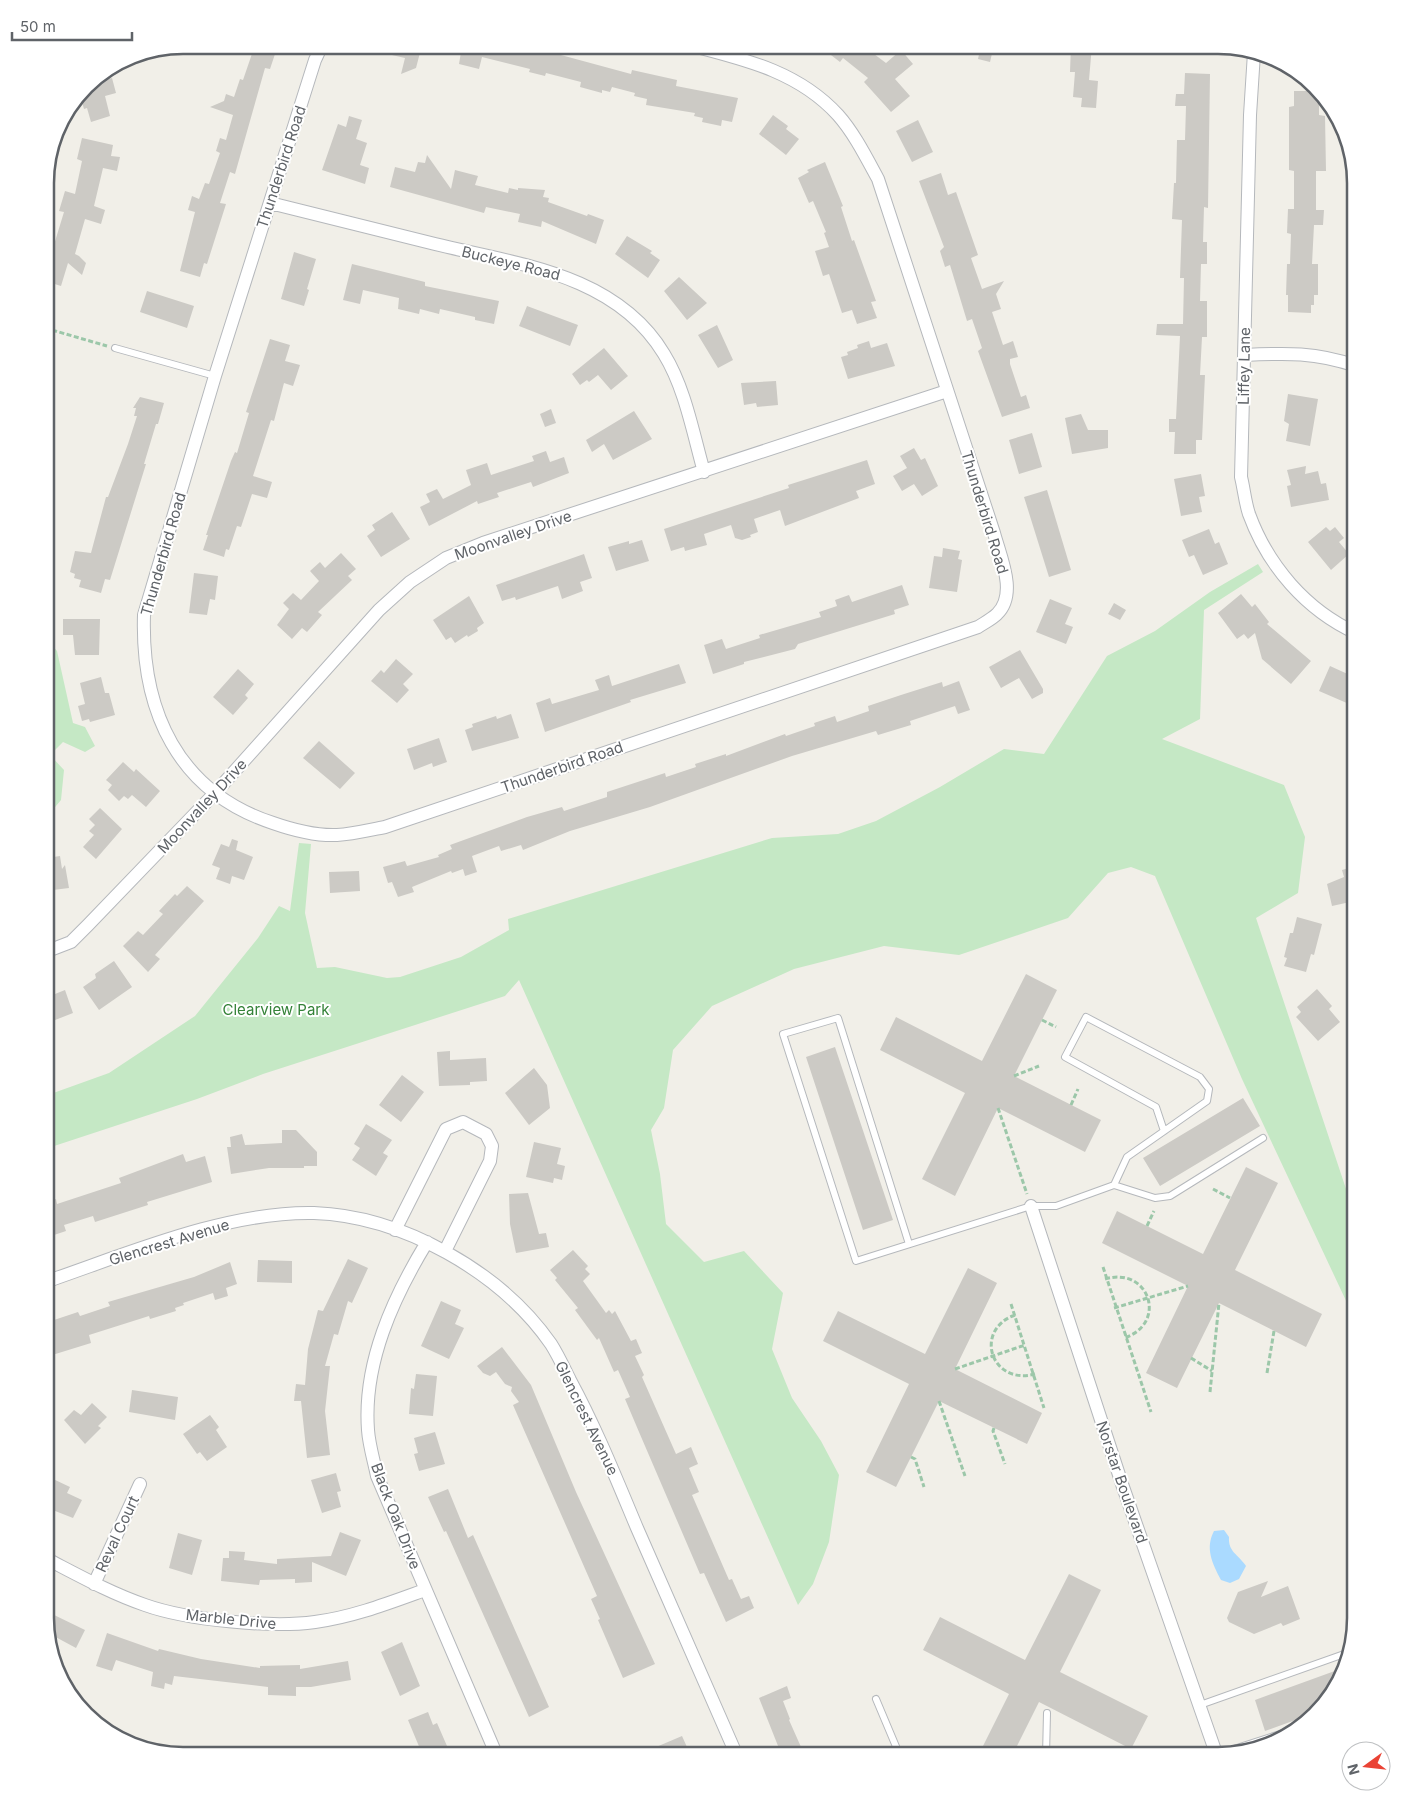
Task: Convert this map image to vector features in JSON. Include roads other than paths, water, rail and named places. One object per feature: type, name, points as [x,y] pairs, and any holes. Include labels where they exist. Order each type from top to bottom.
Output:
[{"type":"street","name":"Thunderbird Road","points":[[318,54],[215,376],[144,615],[143,648],[152,699],[160,722],[177,754],[215,793],[250,816],[296,830],[336,835],[386,827],[978,627],[998,613],[1006,601],[1007,582],[994,533],[878,179],[861,148],[838,116],[817,95],[795,80],[753,61],[725,54]]},
{"type":"street","name":"Liffey Lane","points":[[1254,59],[1250,115],[1241,477],[1249,512],[1262,544],[1292,586],[1319,613],[1347,628]]},
{"type":"street","name":"Buckeye Road","points":[[270,203],[506,260],[564,276],[612,300],[636,319],[663,352],[676,376],[704,472]]},
{"type":"street","points":[[1245,355],[1292,352],[1329,357],[1347,363]]},
{"type":"street","name":"Moonvalley Drive","points":[[54,949],[71,942],[215,793],[379,610],[410,582],[446,558],[483,543],[947,391]]},
{"type":"street","points":[[395,1230],[446,1129],[463,1122],[486,1134],[492,1146],[490,1161],[445,1251]]},
{"type":"street","name":"Norstar Boulevard","points":[[1031,1206],[1122,1484],[1213,1747]]},
{"type":"street","name":"Glencrest Avenue","points":[[54,1279],[217,1225],[258,1217],[314,1213],[348,1218],[395,1230],[445,1251],[479,1272],[509,1298],[551,1344],[585,1407],[733,1747]]},
{"type":"street","name":"Black Oak Drive","points":[[426,1242],[408,1273],[378,1347],[369,1382],[368,1431],[377,1476],[493,1747]]},
{"type":"street","name":"Reval Court","points":[[94,1584],[140,1484]]},
{"type":"street","name":"Marble Drive","points":[[54,1563],[94,1584],[146,1606],[175,1613],[247,1622],[287,1624],[315,1622],[358,1613],[425,1590]]},
{"type":"lane","points":[[115,348],[215,376]]},
{"type":"lane","points":[[1114,1185],[1127,1157],[1207,1101],[1209,1089],[1200,1077],[1086,1017],[1065,1057],[1156,1107],[1164,1131]]},
{"type":"lane","points":[[909,1244],[838,1018],[783,1034],[856,1261],[1031,1206],[1056,1206],[1114,1185],[1155,1198],[1170,1196],[1263,1138]]},
{"type":"lane","points":[[1200,1704],[1342,1655]]},
{"type":"lane","points":[[876,1699],[896,1747]]},
{"type":"lane","points":[[1046,1747],[1047,1713]]},
{"type":"water","points":[[1224,1530],[1229,1537],[1232,1550],[1246,1566],[1239,1579],[1230,1583],[1221,1580],[1212,1562],[1210,1549],[1211,1537],[1214,1531]]},
{"type":"park label","name":"Clearview Park","points":[[276,1009]]}]
